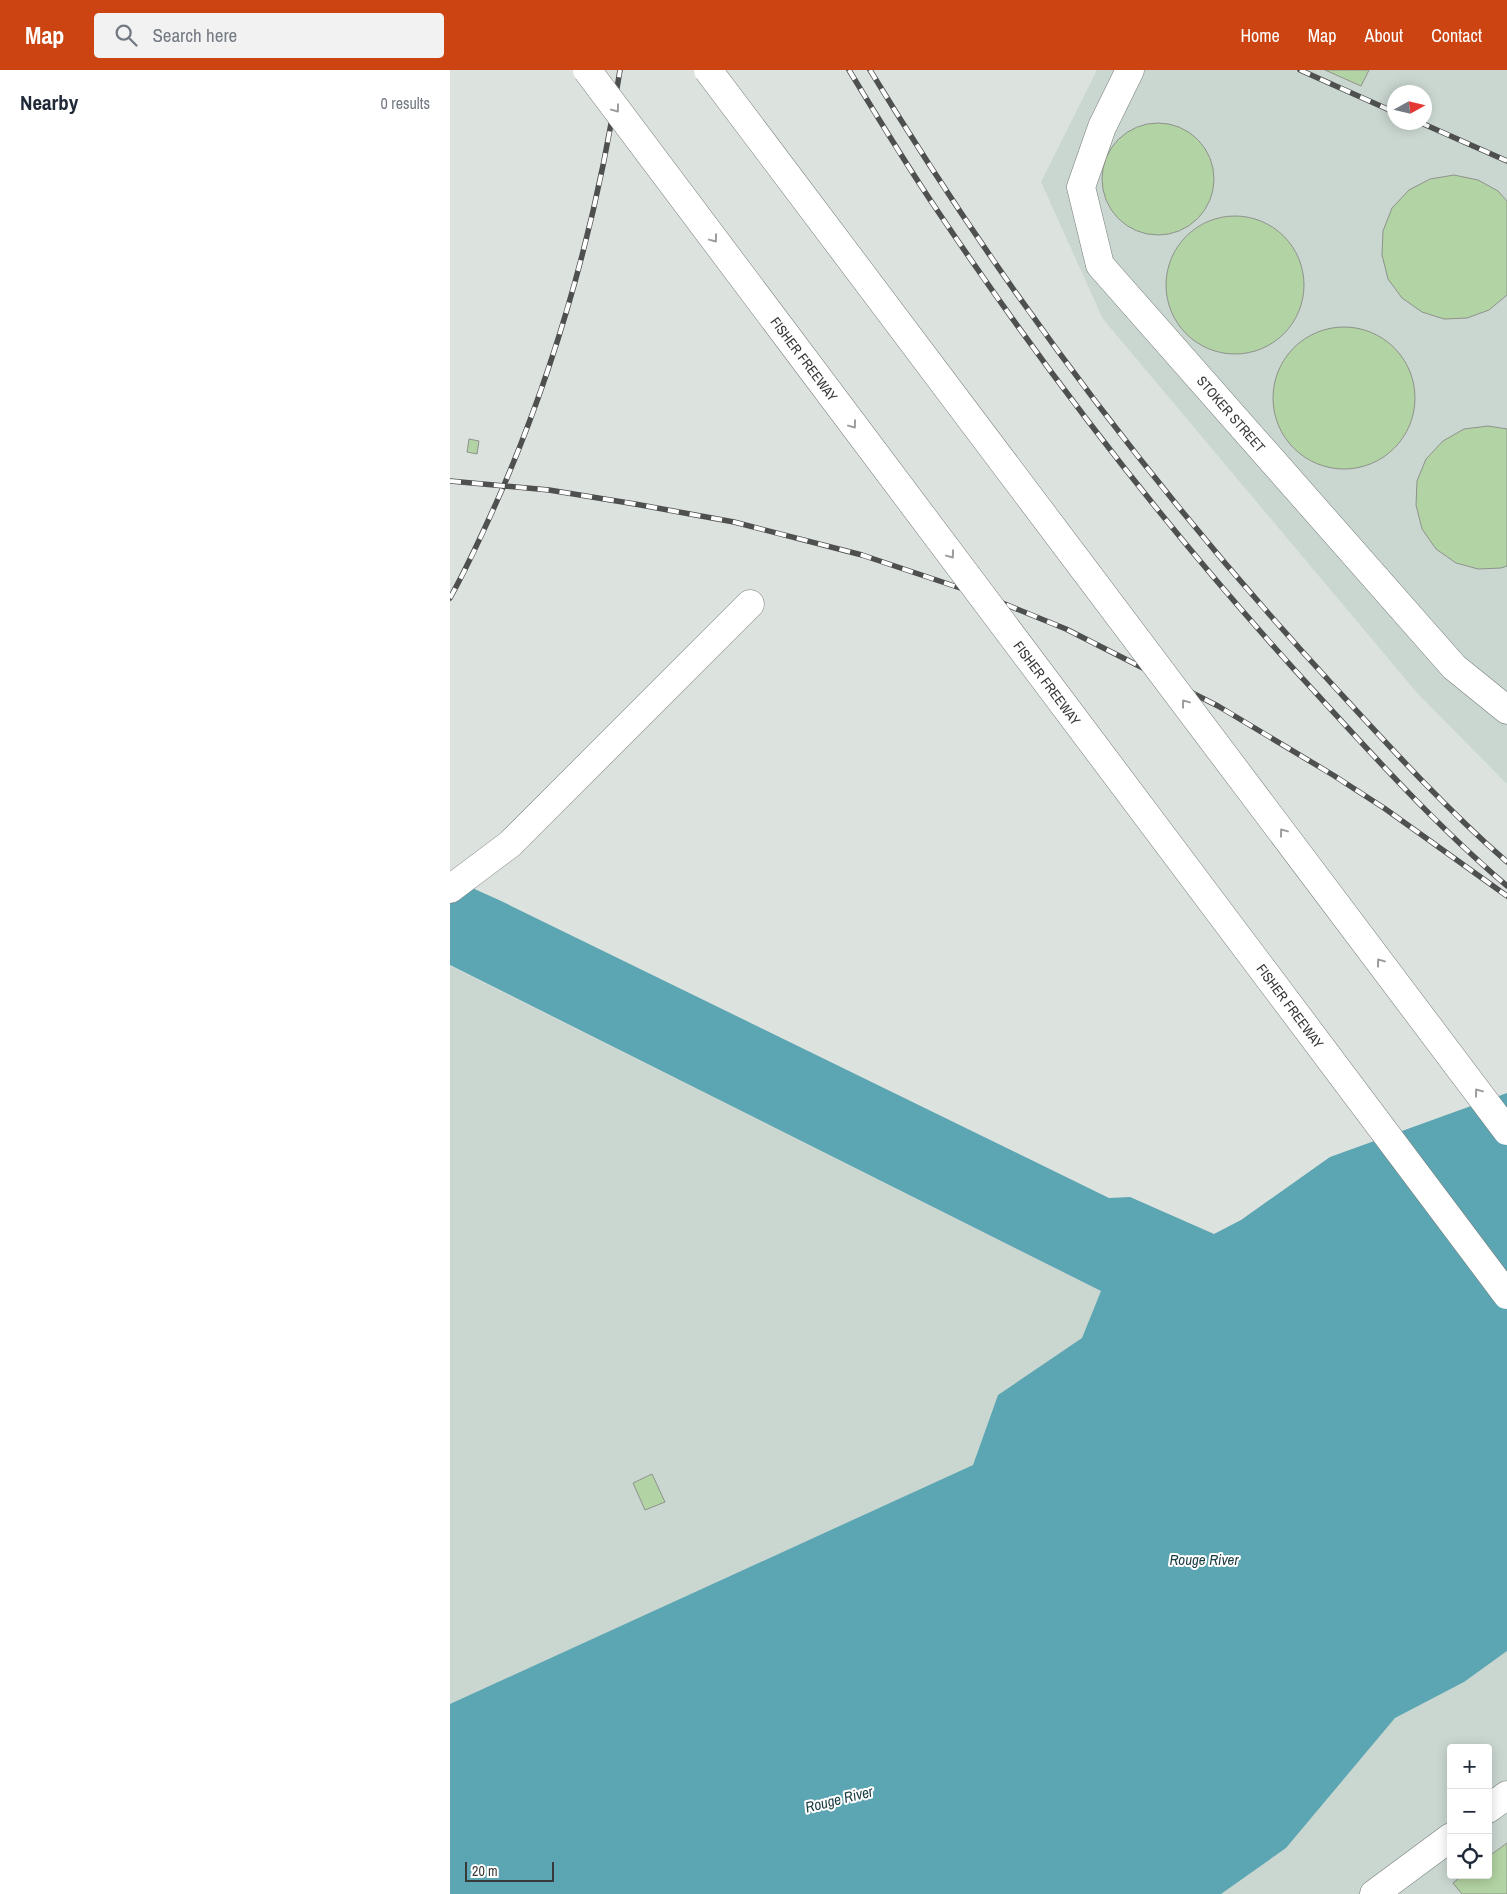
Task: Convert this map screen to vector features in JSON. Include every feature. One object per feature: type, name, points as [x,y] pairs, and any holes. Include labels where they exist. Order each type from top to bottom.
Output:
[{"type":"main road","name":"FISHER FREEWAY","points":[[587,70],[1507,1295]]},
{"type":"main road","points":[[708,70],[1507,1131]]},
{"type":"main road","name":"STOKER STREET","points":[[1130,70],[1102,127],[1081,188],[1100,265],[1454,667],[1507,710]]},
{"type":"main road","points":[[450,889],[510,844],[750,604]]},
{"type":"main road","points":[[1492,1806],[1507,1795]]},
{"type":"main road","points":[[1374,1894],[1447,1840]]},
{"type":"shaded area","points":[[1097,70],[1507,70],[1507,784],[1418,694],[1103,319],[1041,182]]},
{"type":"shaded area","points":[[450,966],[1101,1291],[1083,1338],[998,1395],[973,1465],[450,1704]]},
{"type":"shaded area","points":[[1507,1651],[1507,1894],[1221,1894],[1286,1848],[1395,1718],[1464,1682]]},
{"type":"water","name":"Rouge River","points":[[450,878],[499,900],[1109,1198],[1130,1197],[1214,1234],[1241,1220],[1330,1157],[1507,1093],[1507,1651],[1464,1682],[1395,1718],[1286,1848],[1221,1894],[450,1894],[450,1704],[973,1465],[998,1395],[1082,1338],[1101,1291],[450,965]]},
{"type":"building","points":[[1325,70],[1369,70],[1361,86]]},
{"type":"building","points":[[1158,123],[1180,127],[1198,139],[1210,157],[1214,179],[1210,201],[1198,219],[1180,231],[1158,235],[1136,231],[1118,219],[1106,201],[1102,179],[1106,157],[1118,139],[1136,127]]},
{"type":"building","points":[[1454,175],[1478,180],[1498,191],[1507,201],[1507,295],[1489,310],[1467,318],[1444,319],[1422,312],[1402,298],[1388,279],[1382,255],[1383,231],[1392,208],[1409,190],[1430,179]]},
{"type":"building","points":[[1235,216],[1261,221],[1284,236],[1299,259],[1304,285],[1299,311],[1284,334],[1261,349],[1235,354],[1209,349],[1186,334],[1171,311],[1166,285],[1171,259],[1186,236],[1209,221]]},
{"type":"building","points":[[1344,327],[1358,328],[1371,332],[1384,339],[1394,348],[1403,358],[1410,371],[1414,384],[1414,412],[1410,425],[1403,438],[1394,448],[1384,457],[1371,464],[1358,468],[1344,469],[1330,468],[1317,464],[1304,457],[1294,448],[1285,438],[1278,425],[1274,412],[1273,398],[1274,384],[1278,371],[1285,358],[1294,348],[1304,339],[1317,332],[1330,328]]},
{"type":"building","points":[[1488,426],[1507,429],[1507,566],[1478,569],[1456,563],[1436,549],[1422,529],[1416,505],[1417,481],[1426,459],[1443,441],[1464,429]]},
{"type":"building","points":[[469,439],[479,441],[477,454],[467,452]]},
{"type":"building","points":[[652,1474],[665,1502],[645,1510],[633,1483]]},
{"type":"building","points":[[1507,1843],[1507,1894],[1462,1894],[1453,1883],[1458,1879],[1492,1879],[1492,1854]]},
{"type":"railway","points":[[450,598],[501,492],[541,390],[558,338],[588,232],[611,124],[620,70]]},
{"type":"railway","points":[[849,70],[916,178],[982,276],[1071,399],[1165,519],[1263,635],[1360,742],[1456,840],[1507,886]]},
{"type":"railway","points":[[870,70],[974,232],[1029,311],[1144,464],[1267,612],[1331,683],[1439,798],[1507,862]]},
{"type":"railway","points":[[1300,70],[1387,109]]},
{"type":"railway","points":[[1432,128],[1507,161]]},
{"type":"railway","points":[[450,481],[549,490],[734,522],[862,555],[990,598],[1066,629],[1218,706],[1384,808],[1507,896]]}]
